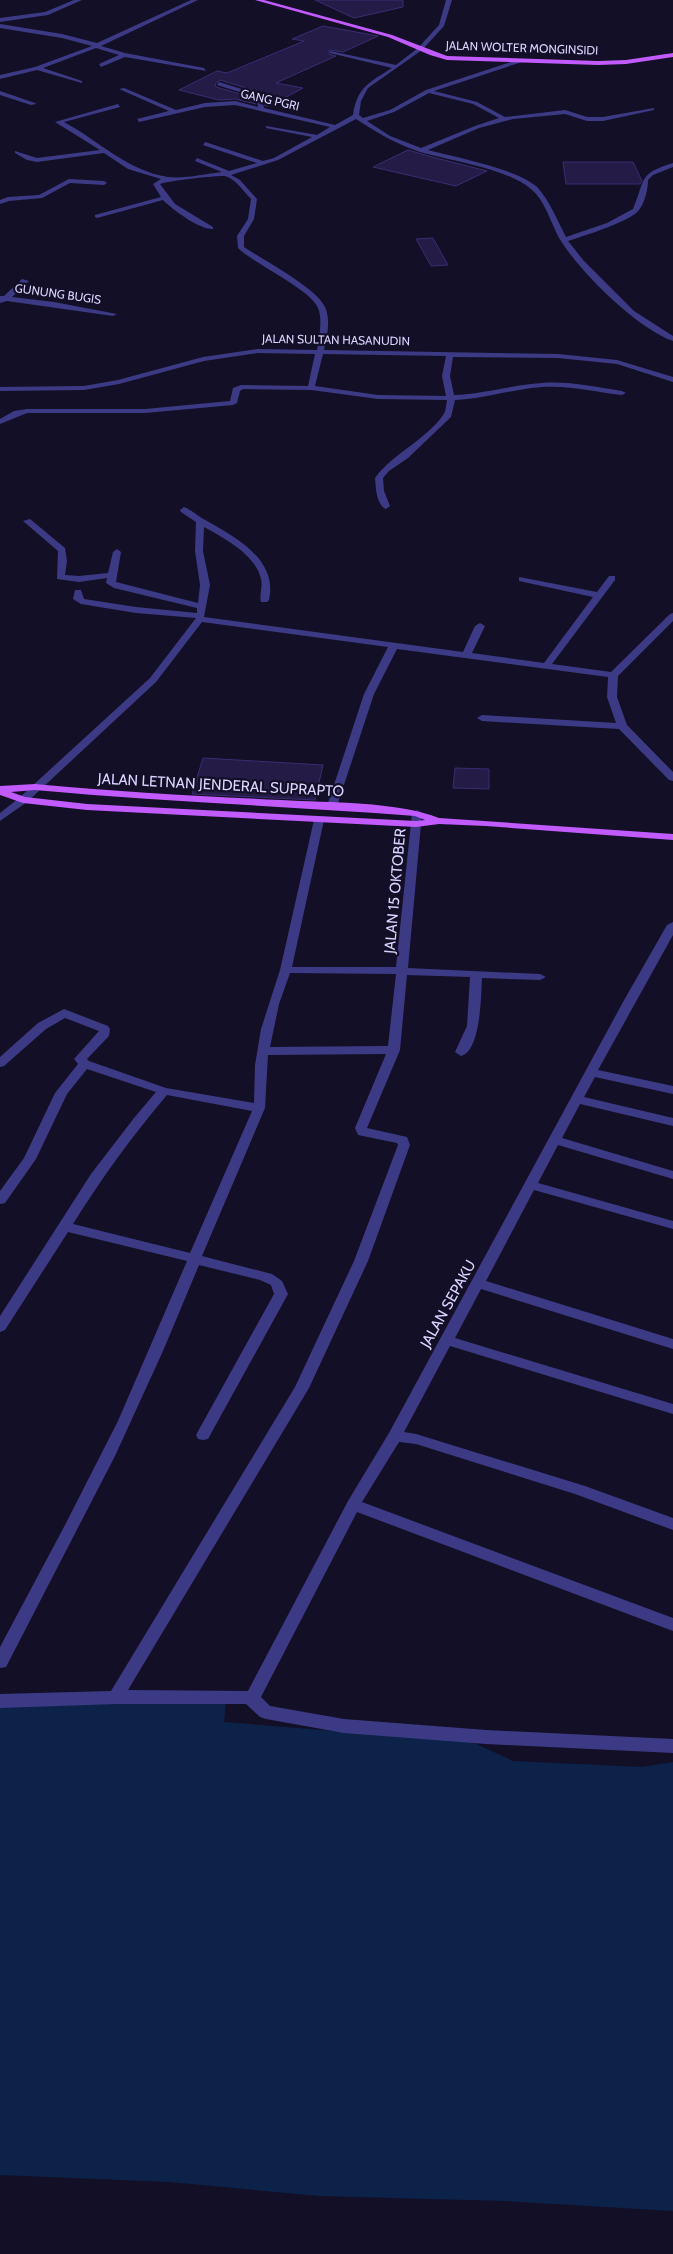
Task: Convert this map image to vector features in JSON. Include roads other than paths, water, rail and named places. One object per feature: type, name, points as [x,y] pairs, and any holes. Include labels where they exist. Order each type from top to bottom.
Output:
[{"type":"main road","name":"JALAN WOLTER MONGINSIDI","points":[[258,0],[345,22],[399,39],[433,55],[447,58],[626,62],[673,55]]},
{"type":"main road","name":"JALAN LETNAN JENDERAL SUPRAPTO","points":[[0,790],[35,788],[131,796],[332,806],[438,821],[530,825],[673,837]]},
{"type":"main road","name":"JALAN LETNAN JENDERAL SUPRAPTO","points":[[0,790],[23,800],[87,807],[318,820],[417,819]]},
{"type":"street","points":[[0,20],[46,14],[79,0]]},
{"type":"street","points":[[0,78],[37,68],[96,46],[195,0]]},
{"type":"street","points":[[356,116],[358,100],[366,87],[397,68],[420,49],[442,24],[449,0]]},
{"type":"street","points":[[0,26],[62,36],[124,55],[204,70]]},
{"type":"street","points":[[332,52],[397,68]]},
{"type":"street","points":[[101,64],[124,55]]},
{"type":"street","points":[[363,120],[392,111],[428,91],[520,61]]},
{"type":"street","points":[[37,68],[80,82]]},
{"type":"street","points":[[219,84],[260,96],[260,108]]},
{"type":"street","points":[[122,89],[174,111]]},
{"type":"street","points":[[428,91],[475,103],[505,119]]},
{"type":"street","points":[[0,93],[33,104]]},
{"type":"street","name":"GANG PGRI","points":[[139,120],[174,111],[223,103],[260,108],[336,127]]},
{"type":"street","points":[[118,106],[58,122],[83,135],[130,168],[169,180]]},
{"type":"street","points":[[421,150],[446,142],[484,124],[505,119],[565,112],[584,118],[597,119],[625,116],[652,110]]},
{"type":"street","points":[[356,116],[388,137],[421,150],[501,171],[533,187],[544,200],[564,240],[581,263],[631,312],[671,336]]},
{"type":"street","points":[[211,228],[182,213],[164,198],[156,184],[160,181],[227,174],[288,155],[356,116]]},
{"type":"street","points":[[268,127],[320,137]]},
{"type":"street","points":[[205,144],[264,163]]},
{"type":"street","points":[[17,152],[29,159],[37,160],[104,151]]},
{"type":"street","points":[[197,160],[238,181],[254,199],[252,217],[238,242],[241,248],[272,267],[316,299],[322,307],[321,352],[311,388]]},
{"type":"street","points":[[564,240],[609,224],[636,210],[645,188],[645,180],[651,174],[673,165]]},
{"type":"street","points":[[0,202],[8,199],[44,196],[60,184],[69,181],[104,183]]},
{"type":"street","points":[[97,216],[164,198]]},
{"type":"street","points":[[0,305],[3,298],[25,281]]},
{"type":"street","name":"GUNUNG BUGIS","points":[[3,298],[112,314]]},
{"type":"street","name":"JALAN SULTAN HASANUDIN","points":[[0,389],[45,390],[92,386],[119,382],[228,354],[258,351],[558,356],[594,359],[636,366],[673,380]]},
{"type":"street","points":[[386,506],[380,491],[379,478],[386,469],[405,456],[426,435],[444,421],[448,415],[451,399],[446,376],[450,354]]},
{"type":"street","points":[[0,422],[18,412],[27,410],[145,411],[221,406],[233,403],[236,390],[242,387],[311,388],[391,398],[451,399],[542,385],[574,386],[622,393]]},
{"type":"street","points":[[184,510],[228,536],[247,553],[265,575],[267,588],[264,600]]},
{"type":"street","points":[[27,520],[62,550],[63,561],[60,578],[79,579],[112,575]]},
{"type":"street","points":[[0,818],[23,800],[153,680],[200,614],[205,586],[199,550],[200,521]]},
{"type":"street","points":[[117,552],[111,583],[200,614]]},
{"type":"street","points":[[546,666],[612,578]]},
{"type":"street","points":[[522,579],[598,595]]},
{"type":"street","points":[[78,592],[78,599],[84,601],[136,610],[200,614],[393,646],[613,675]]},
{"type":"street","points":[[673,616],[613,675],[612,697],[622,726],[673,778]]},
{"type":"street","points":[[466,656],[480,626]]},
{"type":"street","points":[[332,806],[369,694],[393,646]]},
{"type":"street","points":[[482,718],[622,726]]},
{"type":"street","name":"JALAN 15 OKTOBER","points":[[116,1697],[302,1388],[361,1261],[404,1145],[403,1140],[372,1135],[362,1132],[361,1128],[394,1050],[417,819]]},
{"type":"street","points":[[0,1662],[141,1388],[220,1194],[259,1108],[263,1094],[261,1067],[272,1008],[286,970],[318,820]]},
{"type":"street","name":"JALAN SEPAKU","points":[[252,1699],[353,1505],[395,1436],[591,1072],[673,925]]},
{"type":"street","points":[[286,970],[402,971],[540,977]]},
{"type":"street","points":[[461,1052],[472,1026],[476,974]]},
{"type":"street","points":[[0,1062],[42,1026],[64,1013],[104,1029],[105,1033],[80,1059],[85,1064],[164,1091],[259,1108]]},
{"type":"street","points":[[264,1051],[394,1050]]},
{"type":"street","points":[[0,1200],[30,1159],[62,1093],[85,1064]]},
{"type":"street","points":[[591,1072],[673,1090]]},
{"type":"street","points":[[0,1327],[66,1227],[96,1177],[138,1121],[164,1091]]},
{"type":"street","points":[[577,1098],[673,1122]]},
{"type":"street","points":[[555,1140],[673,1175]]},
{"type":"street","points":[[531,1186],[673,1225]]},
{"type":"street","points":[[66,1227],[264,1276],[276,1282],[281,1294],[240,1372],[203,1436]]},
{"type":"street","points":[[478,1283],[673,1344]]},
{"type":"street","points":[[446,1340],[673,1409]]},
{"type":"street","points":[[395,1436],[416,1439],[580,1490],[673,1524]]},
{"type":"street","points":[[353,1505],[673,1625]]},
{"type":"street","points":[[0,1701],[116,1697],[247,1697],[252,1699],[266,1712],[344,1726],[673,1746]]},
{"type":"water","points":[[226,1700],[224,1722],[472,1742],[513,1761],[642,1767],[673,1762],[673,2211],[504,2201],[319,2196],[169,2182],[0,2175],[0,1706]]}]
